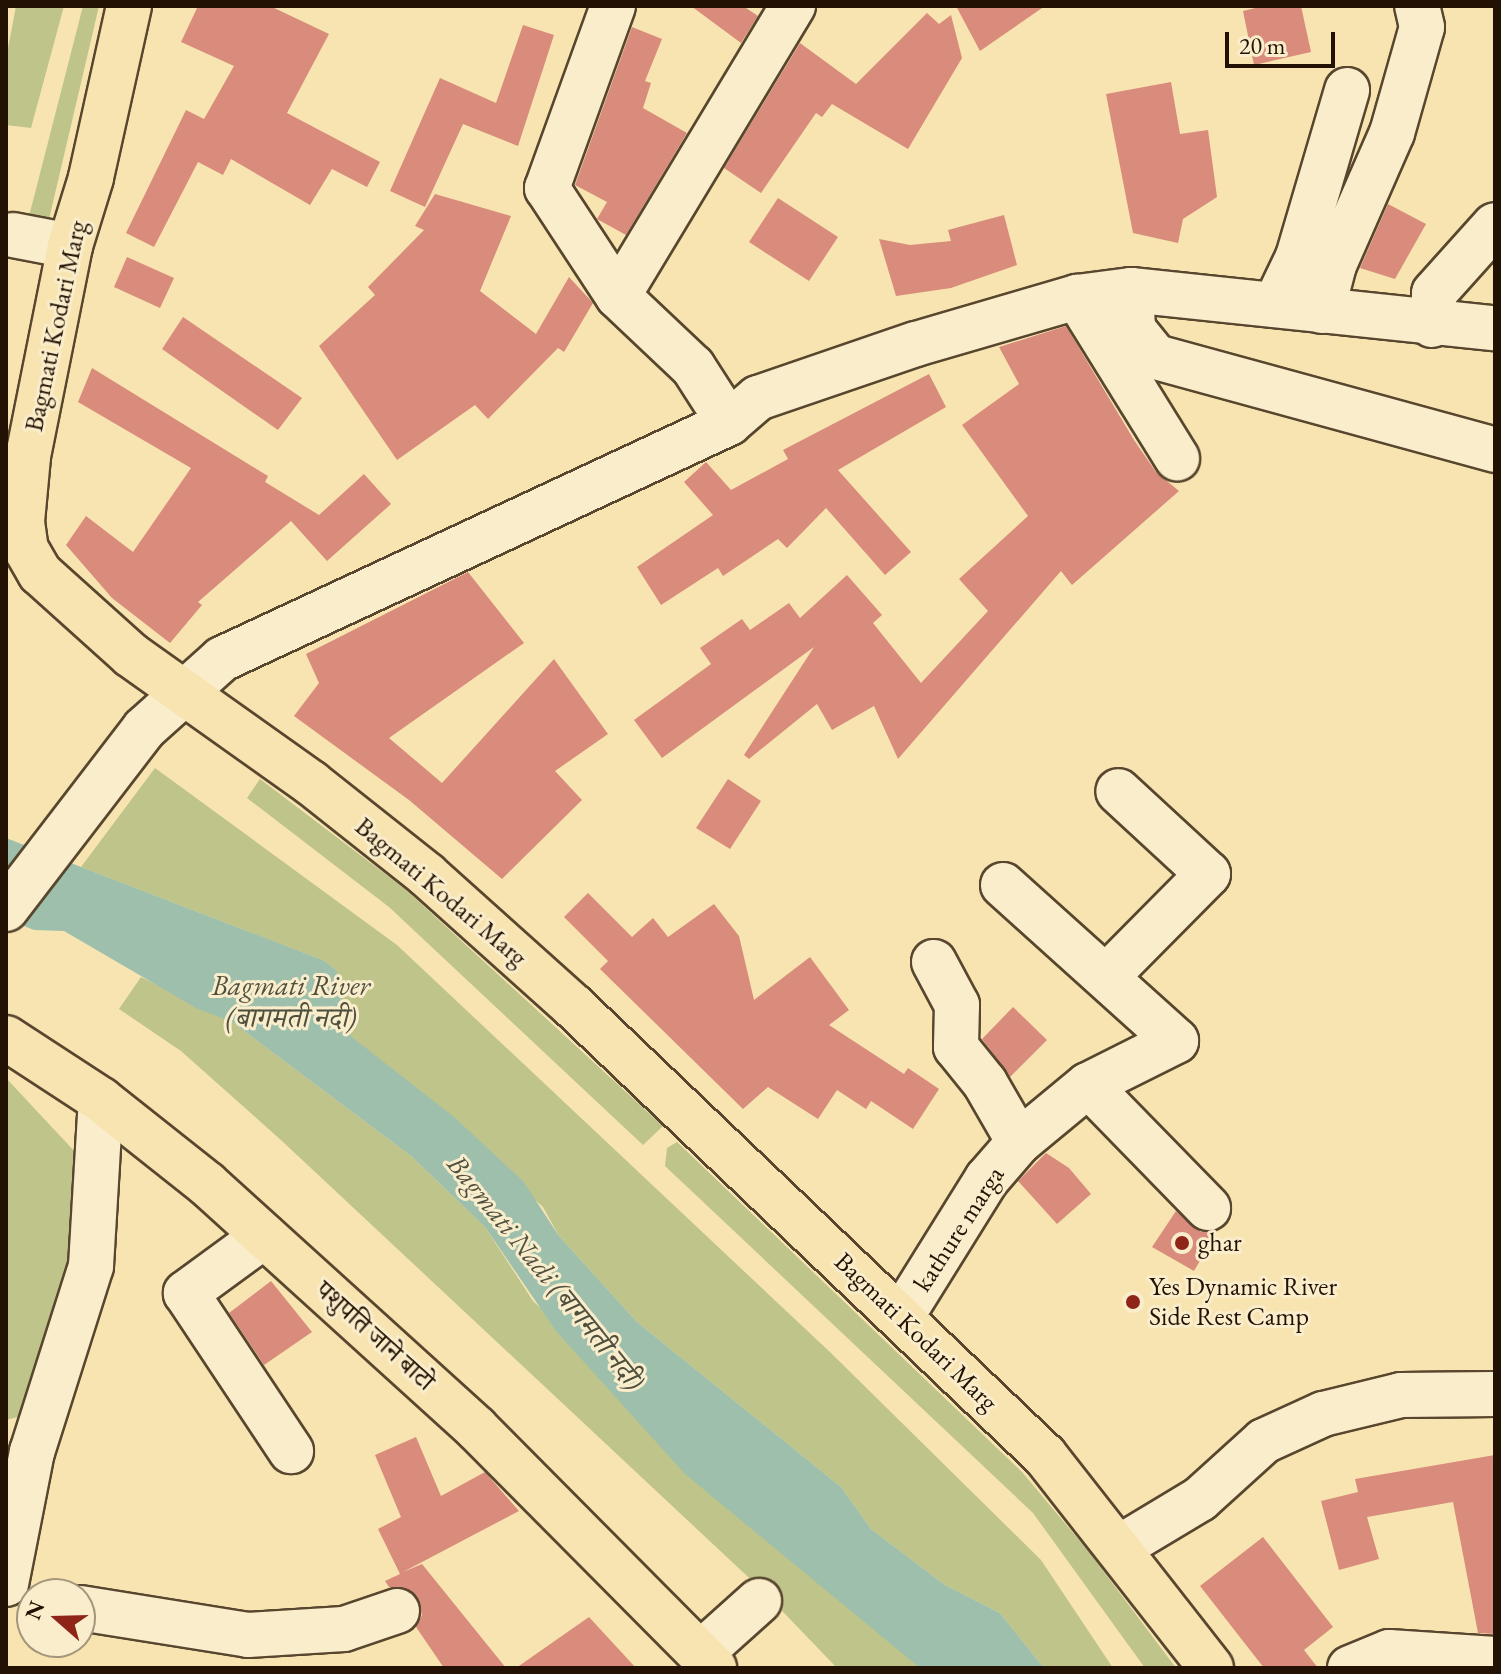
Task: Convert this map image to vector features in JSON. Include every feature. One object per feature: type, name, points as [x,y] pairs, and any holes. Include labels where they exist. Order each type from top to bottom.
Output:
[{"type":"main road","name":"Bagmati Kodari Marg","points":[[129,6],[91,178],[70,246],[23,488],[26,549],[40,573],[77,611],[180,692],[311,783],[427,875],[573,1006],[1045,1456],[1120,1547],[1211,1668]]},
{"type":"main road","name":"पशुपति जाने बाटो","points":[[6,1038],[101,1100],[264,1236],[476,1428],[708,1661]]},
{"type":"street","points":[[613,6],[547,188],[618,296],[693,367],[729,423]]},
{"type":"street","points":[[618,296],[793,6]]},
{"type":"street","points":[[1322,311],[1334,265],[1400,108],[1422,27],[1417,6]]},
{"type":"street","points":[[1275,305],[1298,257],[1347,90]]},
{"type":"street","points":[[1432,325],[1434,293],[1495,225]]},
{"type":"street","points":[[13,235],[70,246]]},
{"type":"street","points":[[1131,290],[1133,329],[1156,357],[1495,450]]},
{"type":"street","points":[[6,909],[144,729],[180,692],[222,659],[729,423],[758,398],[916,344],[1077,297],[1131,290],[1432,325],[1495,328]]},
{"type":"street","points":[[1077,297],[1177,458]]},
{"type":"street","points":[[1003,885],[1106,977],[1208,874],[1118,791]]},
{"type":"street","name":"kathure marga","points":[[934,962],[957,1005],[956,1047],[985,1083],[1019,1142]]},
{"type":"street","name":"kathure marga","points":[[901,1317],[987,1179],[1019,1142],[1088,1085],[1176,1041],[1106,977]]},
{"type":"street","points":[[1088,1085],[1208,1208]]},
{"type":"street","points":[[6,1584],[19,1448],[91,1266],[99,1198],[101,1100]]},
{"type":"street","points":[[264,1236],[186,1293],[291,1451]]},
{"type":"street","points":[[1120,1547],[1200,1499],[1264,1441],[1323,1414],[1401,1395],[1495,1394]]},
{"type":"street","points":[[708,1661],[759,1601]]},
{"type":"street","points":[[96,1611],[248,1635],[344,1629],[397,1611]]},
{"type":"street","points":[[1350,1668],[1389,1652],[1495,1659]]},
{"type":"green space","points":[[16,6],[64,6],[31,128],[6,125],[6,59]]},
{"type":"green space","points":[[83,6],[99,6],[46,232],[26,228]]},
{"type":"green space","points":[[155,768],[397,945],[832,1354],[1041,1560],[1113,1668],[1044,1668],[1000,1613],[945,1585],[871,1529],[841,1487],[637,1322],[559,1236],[543,1207],[353,1038],[344,1026],[337,971],[325,961],[81,867]]},
{"type":"green space","points":[[260,779],[405,889],[663,1126],[643,1145],[389,907],[247,798]]},
{"type":"green space","points":[[141,977],[232,1022],[411,1156],[485,1227],[533,1301],[920,1668],[837,1668],[761,1589],[282,1141],[181,1051],[119,1009]]},
{"type":"green space","points":[[6,1078],[77,1154],[85,1199],[39,1392],[18,1417],[6,1420]]},
{"type":"green space","points":[[677,1142],[1022,1472],[1089,1552],[1176,1668],[1145,1668],[1033,1513],[665,1166],[667,1148]]},
{"type":"water","name":"Bagmati River (बागमती नदी)","points":[[6,838],[325,961],[337,971],[344,1026],[353,1038],[454,1117],[523,1181],[559,1236],[637,1322],[841,1487],[871,1529],[945,1585],[1000,1613],[1044,1668],[920,1668],[685,1474],[556,1331],[485,1227],[411,1156],[232,1022],[196,1008],[64,931],[34,930],[6,919]]},
{"type":"building","points":[[198,6],[270,6],[329,34],[287,113],[380,162],[367,187],[332,169],[310,205],[231,159],[223,175],[198,162],[154,247],[126,233],[186,110],[204,119],[234,66],[181,42]]},
{"type":"building","points":[[691,6],[743,6],[758,16],[741,43]]},
{"type":"building","points":[[956,6],[1045,6],[980,51]]},
{"type":"building","points":[[1264,6],[1301,6],[1311,52],[1254,65],[1243,11]]},
{"type":"building","points":[[927,13],[939,24],[951,15],[962,58],[908,149],[832,104],[822,117],[816,113],[761,193],[724,168],[800,43],[856,84]]},
{"type":"building","points":[[523,25],[554,35],[518,146],[463,124],[425,207],[390,191],[440,78],[496,103]]},
{"type":"building","points":[[632,27],[662,39],[645,81],[651,83],[643,108],[687,133],[626,235],[597,219],[607,202],[575,185]]},
{"type":"building","points":[[1171,82],[1180,134],[1208,130],[1217,197],[1183,219],[1178,243],[1133,233],[1106,94]]},
{"type":"building","points":[[435,194],[511,216],[480,291],[536,334],[569,277],[593,303],[564,352],[558,348],[488,419],[475,405],[397,460],[319,346],[375,295],[368,287],[424,230],[415,226]]},
{"type":"building","points":[[778,198],[838,237],[809,281],[749,242]]},
{"type":"building","points":[[1388,204],[1426,224],[1395,279],[1360,268]]},
{"type":"building","points":[[1004,215],[1017,265],[951,288],[896,296],[879,239],[910,245],[951,241],[948,230]]},
{"type":"building","points":[[127,257],[174,278],[160,308],[114,287]]},
{"type":"building","points":[[183,317],[302,398],[278,430],[162,349]]},
{"type":"building","points":[[1066,326],[1134,440],[1156,472],[1179,491],[1072,585],[1061,571],[898,759],[874,706],[832,730],[817,704],[749,759],[744,755],[814,647],[662,758],[634,720],[711,664],[700,648],[742,619],[750,630],[789,603],[800,618],[847,575],[882,615],[873,623],[921,683],[988,611],[959,579],[1028,516],[962,425],[1019,384],[999,347]]},
{"type":"building","points":[[92,368],[268,476],[265,482],[319,515],[364,474],[391,504],[327,561],[291,521],[198,602],[202,605],[170,643],[112,598],[66,545],[86,516],[133,552],[191,468],[78,402]]},
{"type":"building","points":[[929,374],[946,407],[838,470],[911,552],[885,575],[826,508],[787,548],[778,539],[723,576],[718,568],[661,605],[637,567],[713,515],[684,482],[706,462],[731,490],[788,459],[783,450]]},
{"type":"building","points":[[468,572],[524,643],[389,738],[442,783],[554,659],[608,734],[555,771],[582,800],[502,879],[409,800],[294,716],[319,683],[306,654]]},
{"type":"building","points":[[728,779],[761,801],[730,849],[696,828]]},
{"type":"building","points":[[588,893],[632,937],[653,918],[668,937],[714,904],[739,936],[754,1000],[810,957],[849,1010],[829,1025],[904,1074],[908,1068],[939,1089],[913,1129],[871,1101],[866,1109],[837,1090],[818,1119],[768,1087],[743,1109],[600,969],[608,961],[564,917]]},
{"type":"building","points":[[1013,1007],[1047,1040],[1010,1077],[982,1039]]},
{"type":"building","points":[[1046,1153],[1069,1168],[1091,1194],[1057,1224],[1018,1181]]},
{"type":"building","name":"ghar","points":[[1176,1211],[1201,1232],[1217,1231],[1194,1271],[1152,1247]]},
{"type":"building","points":[[271,1281],[312,1332],[264,1365],[229,1313]]},
{"type":"building","points":[[416,1437],[441,1496],[485,1472],[519,1511],[403,1572],[422,1564],[506,1668],[444,1668],[416,1627],[422,1615],[414,1593],[389,1587],[385,1581],[400,1574],[378,1529],[401,1517],[375,1455]]},
{"type":"building","points":[[1495,1455],[1495,1634],[1478,1633],[1453,1502],[1367,1517],[1379,1559],[1339,1570],[1321,1501],[1358,1492],[1355,1479]]},
{"type":"building","points":[[1263,1537],[1333,1627],[1304,1650],[1318,1668],[1264,1668],[1200,1586]]},
{"type":"building","points":[[589,1617],[636,1668],[516,1668]]},
{"type":"place","name":"ghar","points":[[1182,1243]]},
{"type":"place","name":"Yes Dynamic River Side Rest Camp","points":[[1133,1302]]},
{"type":"water label","name":"Bagmati Nadi (बागमती नदी)","points":[[546,1272]]}]
